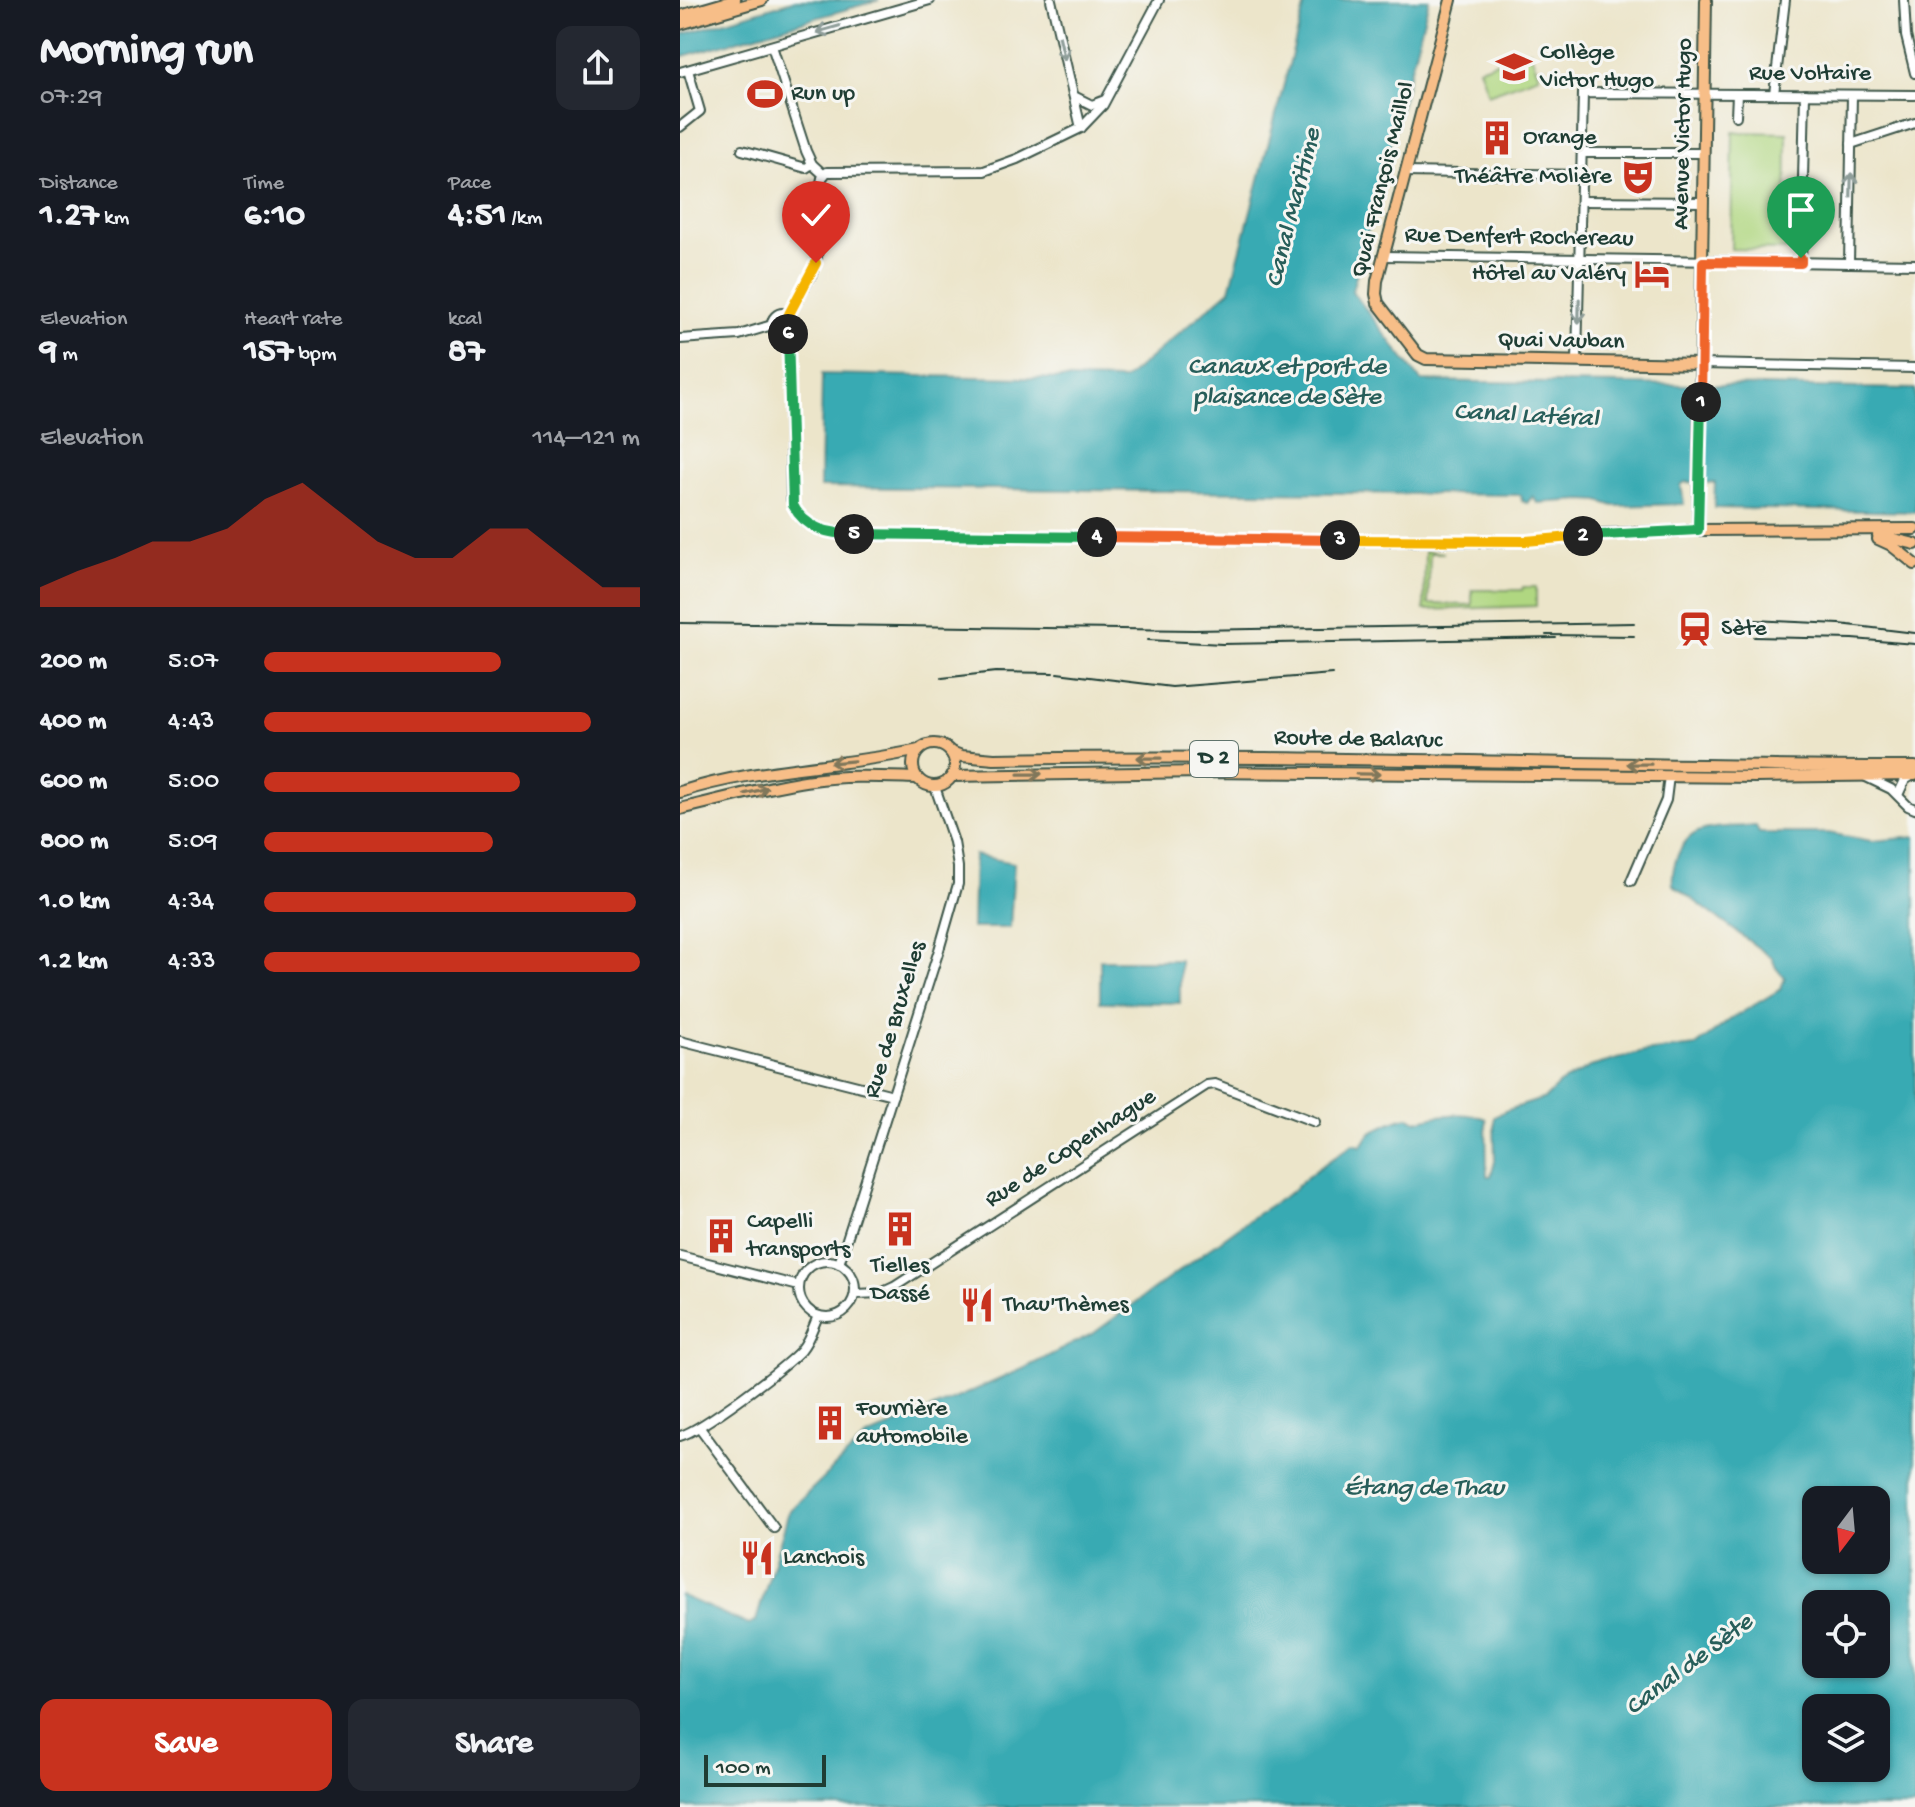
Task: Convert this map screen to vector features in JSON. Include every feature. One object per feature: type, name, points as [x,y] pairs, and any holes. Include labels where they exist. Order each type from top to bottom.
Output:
[{"type":"main road","points":[[680,16],[704,4],[735,0]]},
{"type":"main road","points":[[680,24],[762,0]]},
{"type":"main road","name":"Quai François Maillol","points":[[1421,357],[1377,301],[1376,290],[1451,0]]},
{"type":"main road","name":"Avenue Victor Hugo","points":[[1698,530],[1706,0]]},
{"type":"main road","name":"Quai Vauban","points":[[1421,357],[1441,360],[1701,364]]},
{"type":"main road","points":[[1761,529],[1769,533],[1865,534],[1915,541]]},
{"type":"main road","points":[[1698,530],[1915,529]]},
{"type":"main road","points":[[1887,530],[1915,541]]},
{"type":"main road","points":[[1865,534],[1891,545],[1915,564]]},
{"type":"main road","points":[[680,792],[787,768],[919,750],[933,744],[951,752],[955,762],[952,776],[945,784],[935,787],[925,785],[917,778],[912,764],[919,750]]},
{"type":"main road","name":"Route de Balaruc","points":[[951,752],[994,759],[1339,759],[1862,775],[1895,771]]},
{"type":"main road","name":"Route de Balaruc","points":[[952,776],[1188,772],[1914,772]]},
{"type":"main road","points":[[680,809],[815,779],[872,776],[917,778]]},
{"type":"street","points":[[680,127],[700,111],[684,71],[930,0]]},
{"type":"street","points":[[1051,0],[1081,128]]},
{"type":"street","points":[[789,314],[812,274],[817,258],[819,193],[824,175],[829,171],[842,170],[984,171],[1017,159],[1081,128],[1106,99],[1159,0]]},
{"type":"street","points":[[1774,94],[1785,0]]},
{"type":"street","points":[[1904,0],[1906,36],[1915,73]]},
{"type":"street","points":[[772,46],[812,164],[824,175]]},
{"type":"street","name":"Rue Voltaire","points":[[1582,153],[1583,93],[1915,95]]},
{"type":"street","points":[[1736,116],[1737,94]]},
{"type":"street","points":[[1801,263],[1805,94]]},
{"type":"street","points":[[1074,95],[1092,105],[1106,99]]},
{"type":"street","points":[[1849,263],[1852,95]]},
{"type":"street","points":[[1851,144],[1915,123]]},
{"type":"street","points":[[742,150],[806,168],[812,164]]},
{"type":"street","points":[[1577,362],[1582,153],[1704,153]]},
{"type":"street","points":[[1405,172],[1582,175]]},
{"type":"street","points":[[1581,201],[1703,202]]},
{"type":"street","name":"Rue Denfert Rochereau","points":[[1384,256],[1915,264]]},
{"type":"street","points":[[680,339],[739,335],[772,325],[777,314],[789,314]]},
{"type":"street","points":[[789,314],[794,326],[788,333],[791,499],[802,519],[827,531],[902,535],[1468,542],[1698,530]]},
{"type":"street","points":[[772,325],[777,332],[788,333]]},
{"type":"street","points":[[1701,364],[1915,368]]},
{"type":"street","points":[[1631,881],[1666,800],[1669,770]]},
{"type":"street","points":[[1895,771],[1898,778],[1896,791]]},
{"type":"street","points":[[1896,791],[1914,772]]},
{"type":"street","points":[[1862,775],[1896,791],[1908,806],[1915,809]]},
{"type":"street","name":"Rue de Bruxelles","points":[[839,1264],[954,902],[958,867],[935,787]]},
{"type":"street","points":[[680,1041],[893,1095]]},
{"type":"street","name":"Rue de Copenhague","points":[[855,1294],[881,1293],[894,1287],[1207,1085],[1215,1084],[1315,1122]]},
{"type":"street","points":[[680,1256],[799,1286]]},
{"type":"street","points":[[822,1262],[839,1264],[852,1277],[855,1294],[845,1311],[827,1318],[818,1316],[803,1304],[799,1286],[806,1270],[813,1265],[822,1262]]},
{"type":"street","points":[[680,1436],[700,1428],[803,1348],[818,1316]]},
{"type":"street","points":[[700,1428],[774,1528]]},
{"type":"green space","points":[[1530,51],[1539,76],[1488,94],[1479,68]]},
{"type":"green space","points":[[1733,132],[1787,133],[1786,250],[1731,249]]},
{"type":"green space","points":[[1425,551],[1444,553],[1430,553],[1428,604],[1472,605],[1472,590],[1536,587],[1536,606],[1424,610]]},
{"type":"water","points":[[796,0],[879,0],[680,57],[680,35]]},
{"type":"water","name":"Canaux et port de plaisance de Sète","points":[[1306,0],[1429,0],[1352,291],[1421,381],[1691,385],[1692,408],[1710,408],[1711,385],[1915,389],[1915,512],[1714,508],[1715,483],[1685,482],[1681,485],[1684,504],[1614,506],[1583,500],[1537,503],[1533,496],[1527,503],[1522,501],[1521,495],[820,487],[822,374],[1124,380],[1230,290]]},
{"type":"water","name":"Étang de Thau","points":[[1756,826],[1759,833],[1828,833],[1872,841],[1915,837],[1915,1807],[680,1807],[680,1595],[749,1625],[756,1621],[789,1511],[865,1438],[1025,1368],[1094,1333],[1294,1190],[1321,1166],[1353,1144],[1361,1146],[1369,1135],[1382,1127],[1409,1117],[1417,1121],[1461,1115],[1486,1119],[1487,1176],[1491,1176],[1495,1161],[1494,1117],[1545,1098],[1559,1084],[1590,1067],[1643,1052],[1696,1046],[1731,1019],[1781,989],[1785,978],[1772,958],[1673,885],[1676,861],[1688,839],[1706,829]]},
{"type":"water","points":[[974,855],[1014,863],[1010,928],[972,928]]},
{"type":"water","points":[[1100,960],[1180,960],[1180,1003],[1100,1002]]},
{"type":"railway","points":[[1754,620],[1840,624],[1915,633]]},
{"type":"railway","points":[[680,623],[1194,630],[1634,623]]},
{"type":"railway","points":[[1546,635],[1634,636]]},
{"type":"railway","points":[[1754,637],[1915,644]]},
{"type":"railway","points":[[1148,640],[1222,644],[1556,638]]},
{"type":"railway","points":[[942,678],[996,672],[1053,673]]},
{"type":"railway","points":[[1057,673],[1172,687],[1332,674]]},
{"type":"place","name":"Collège Victor Hugo","points":[[1514,67]]},
{"type":"place","name":"Run up","points":[[765,94]]},
{"type":"place","name":"Orange","points":[[1497,138]]},
{"type":"place","name":"Théâtre Molière","points":[[1638,177]]},
{"type":"place","name":"Hôtel au Valéry","points":[[1652,274]]},
{"type":"place","name":"Sète","points":[[1695,629]]},
{"type":"place","name":"Tielles Dassé","points":[[900,1229]]},
{"type":"place","name":"Capelli transports","points":[[721,1236]]},
{"type":"place","name":"Thau'Thèmes","points":[[977,1305]]},
{"type":"place","name":"Fourrière automobile","points":[[830,1423]]},
{"type":"place","name":"Lanchois","points":[[757,1558]]},
{"type":"route","points":[[816,263],[789,314],[794,326],[788,333],[788,360],[791,499],[802,519],[818,529],[843,534],[1468,542],[1698,530],[1703,262],[1801,263],[1801,258]]},
{"type":"water label","name":"Canal Maritime","points":[[1295,208]]},
{"type":"water label","name":"Canal Latéral","points":[[1526,417]]},
{"type":"water label","name":"Canal de Sète","points":[[1690,1666]]}]
